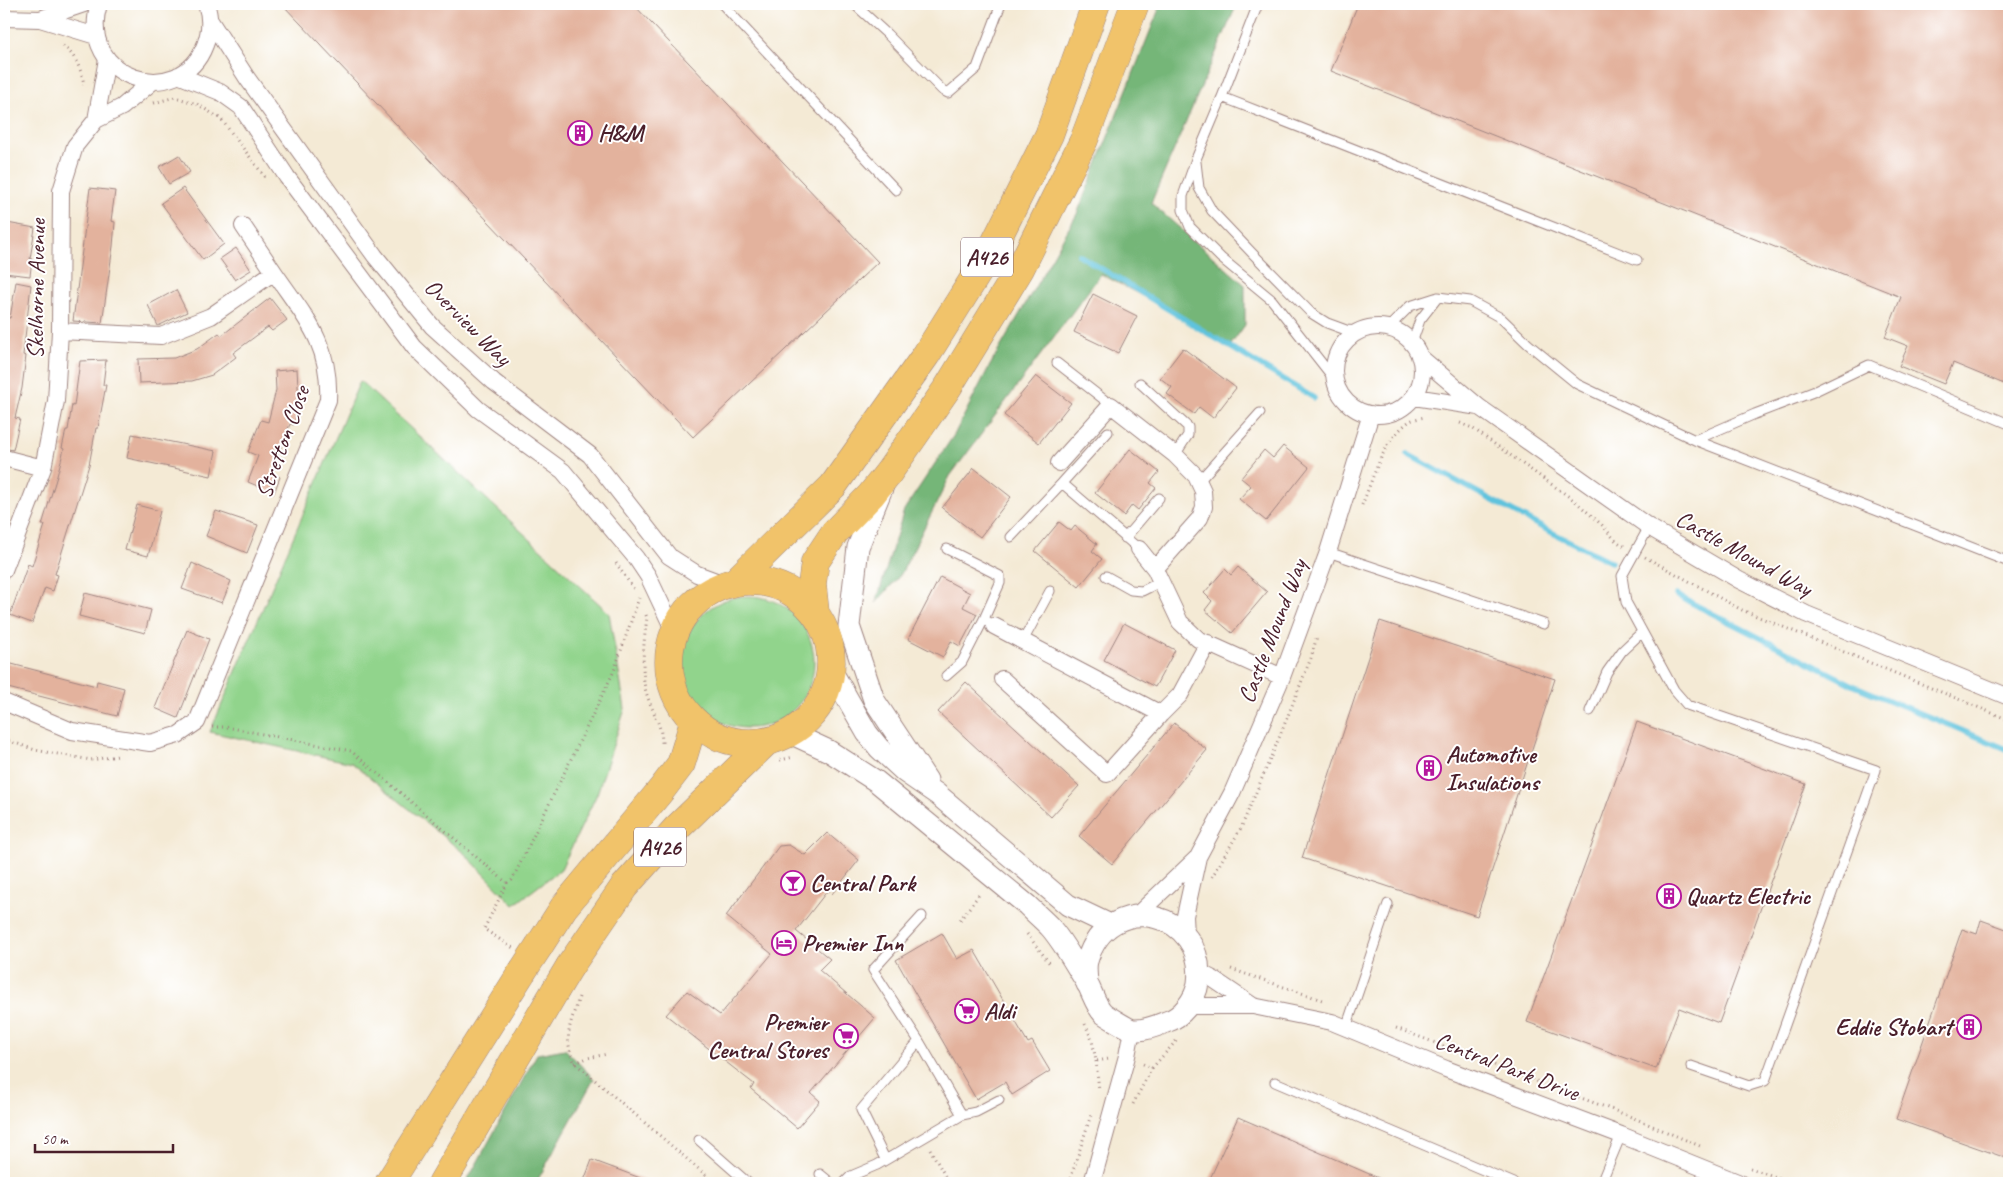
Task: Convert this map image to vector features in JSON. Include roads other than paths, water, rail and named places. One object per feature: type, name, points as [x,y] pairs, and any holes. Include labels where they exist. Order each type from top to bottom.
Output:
[{"type":"highway","name":"A426","points":[[730,583],[833,486],[926,355],[990,253],[1049,135],[1096,4]]},
{"type":"highway","name":"A426","points":[[814,612],[812,584],[815,562],[835,532],[889,472],[948,386],[1020,269],[1084,140],[1135,4]]},
{"type":"highway","points":[[757,581],[779,586],[799,596],[814,612],[827,636],[831,670],[824,695],[810,717],[777,745],[740,743],[716,736],[694,722],[679,702],[670,680],[668,655],[674,631],[686,611],[703,595],[730,583],[757,581]]},
{"type":"highway","name":"A426","points":[[389,1183],[564,907],[662,790],[681,764],[694,722]]},
{"type":"highway","name":"A426","points":[[442,1183],[568,992],[570,966],[624,887],[676,829],[777,745]]},
{"type":"street","points":[[40,19],[84,4]]},
{"type":"street","points":[[99,4],[95,17],[96,36],[107,59],[120,71],[136,79],[153,81],[166,80],[178,75],[192,65],[202,52],[208,36],[207,11]]},
{"type":"street","name":"Overview Way","points":[[207,11],[247,78],[375,256],[432,326],[494,382],[590,456],[669,556],[697,574],[730,583]]},
{"type":"street","points":[[4,18],[40,19],[96,36]]},
{"type":"street","name":"Skelhorne Avenue","points":[[96,120],[107,59]]},
{"type":"street","points":[[178,75],[220,92],[241,107],[287,178],[414,347],[478,409],[563,471],[636,558],[648,576],[674,631]]},
{"type":"street","name":"Skelhorne Avenue","points":[[4,570],[43,468],[56,401],[60,331],[61,192],[76,146],[96,120],[122,107],[153,81]]},
{"type":"street","name":"Stretton Close","points":[[4,702],[72,731],[150,743],[178,735],[198,722],[328,400],[329,379],[324,354],[312,328],[243,226]]},
{"type":"street","points":[[60,331],[161,336],[211,316],[274,272]]},
{"type":"street","points":[[1373,328],[1388,328],[1401,334],[1416,350],[1422,370],[1420,384],[1414,397],[1407,404],[1390,413],[1371,414],[1358,410],[1340,392],[1335,380],[1335,365],[1339,351],[1347,340],[1359,332],[1373,328]]},
{"type":"street","name":"Castle Mound Way","points":[[1416,350],[1479,407],[1649,527],[1739,580],[1806,614],[2009,697]]},
{"type":"street","name":"Castle Mound Way","points":[[1414,397],[1479,407]]},
{"type":"street","points":[[1059,464],[1111,405],[1175,456],[1196,476],[1203,490],[1204,507],[1200,518],[1158,575]]},
{"type":"street","name":"Castle Mound Way","points":[[1186,935],[1185,916],[1198,857],[1232,793],[1282,676],[1328,552],[1371,414]]},
{"type":"street","points":[[4,458],[43,468]]},
{"type":"street","points":[[889,472],[858,547],[849,626],[874,700],[911,759],[937,794]]},
{"type":"street","points":[[1139,549],[1158,575],[1180,622],[1198,639],[1282,676]]},
{"type":"street","points":[[989,622],[1160,714]]},
{"type":"street","points":[[1002,679],[1107,774],[1160,714],[1180,695],[1208,643]]},
{"type":"street","points":[[831,670],[867,733],[878,748],[905,772],[937,794],[1068,905],[1110,925]]},
{"type":"street","points":[[777,745],[829,751],[876,781],[1050,927],[1103,1012],[1132,1030],[1146,1029],[1171,1021],[1188,1006],[1197,988],[1206,976],[1186,935],[1159,918],[1137,915],[1110,925],[1098,936],[1086,963],[1087,984]]},
{"type":"street","name":"Castle Mound Way","points":[[1137,915],[1198,857]]},
{"type":"street","name":"Central Park Drive","points":[[1206,976],[1253,1006]]},
{"type":"street","name":"Central Park Drive","points":[[1188,1006],[1253,1006],[1332,1022],[1446,1069],[1621,1135],[1740,1183]]},
{"type":"street","points":[[1092,1183],[1127,1056],[1132,1030]]},
{"type":"lane","points":[[722,4],[896,190]]},
{"type":"lane","points":[[854,4],[887,34],[942,90],[948,93],[977,68],[1001,4]]},
{"type":"lane","points":[[1258,4],[1196,160],[1183,196],[1183,210],[1190,227],[1221,258],[1272,300],[1335,380]]},
{"type":"lane","points":[[1222,97],[1637,260]]},
{"type":"lane","points":[[1196,160],[1199,188],[1212,211],[1312,313],[1327,323],[1346,330],[1359,332]]},
{"type":"lane","points":[[1388,328],[1410,306],[1438,297],[1470,301],[1501,318],[1528,344],[1578,384],[1695,440],[2009,562]]},
{"type":"lane","points":[[1416,350],[1420,320],[1438,297]]},
{"type":"lane","points":[[1057,363],[1111,405]]},
{"type":"lane","points":[[1695,440],[1813,392],[1869,366],[2009,424]]},
{"type":"lane","points":[[1140,383],[1188,426],[1188,435],[1175,456]]},
{"type":"lane","points":[[1199,481],[1260,413]]},
{"type":"lane","points":[[1011,537],[1108,432]]},
{"type":"lane","points":[[1062,483],[1139,549]]},
{"type":"lane","points":[[1125,538],[1159,498]]},
{"type":"lane","points":[[1649,527],[1622,576],[1626,602],[1674,690],[1687,705],[1876,770],[1765,1081],[1749,1086],[1690,1066]]},
{"type":"lane","points":[[946,676],[962,662],[989,622],[1000,583],[1000,576],[947,549]]},
{"type":"lane","points":[[1328,552],[1544,624]]},
{"type":"lane","points":[[1106,576],[1131,590],[1142,591],[1158,575]]},
{"type":"lane","points":[[1023,641],[1050,591]]},
{"type":"lane","points":[[1590,711],[1607,672],[1622,651],[1642,632]]},
{"type":"lane","points":[[1346,1028],[1388,904]]},
{"type":"lane","points":[[922,916],[873,970],[919,1041],[962,1115]]},
{"type":"lane","points":[[886,1159],[861,1110],[919,1041]]},
{"type":"lane","points":[[1275,1082],[1514,1183]]},
{"type":"lane","points":[[844,1183],[851,1176],[886,1159],[962,1115],[976,1112],[999,1100]]},
{"type":"lane","points":[[1601,1183],[1621,1135]]},
{"type":"lane","points":[[698,1140],[748,1183]]},
{"type":"lane","points":[[820,1174],[831,1183]]},
{"type":"waterway","points":[[1079,255],[1314,398]]},
{"type":"waterway","points":[[1407,454],[1543,528],[1611,562]]},
{"type":"waterway","points":[[1676,595],[1855,686],[2009,750]]},
{"type":"place","name":"H&M","points":[[580,133]]},
{"type":"place","name":"Automotive Insulations","points":[[1429,768]]},
{"type":"place","name":"Central Park","points":[[793,883]]},
{"type":"place","name":"Quartz Electric","points":[[1669,896]]},
{"type":"place","name":"Premier Inn","points":[[784,943]]},
{"type":"place","name":"Aldi","points":[[967,1011]]},
{"type":"place","name":"Eddie Stobart","points":[[1969,1027]]},
{"type":"place","name":"Premier Central Stores","points":[[846,1036]]}]
